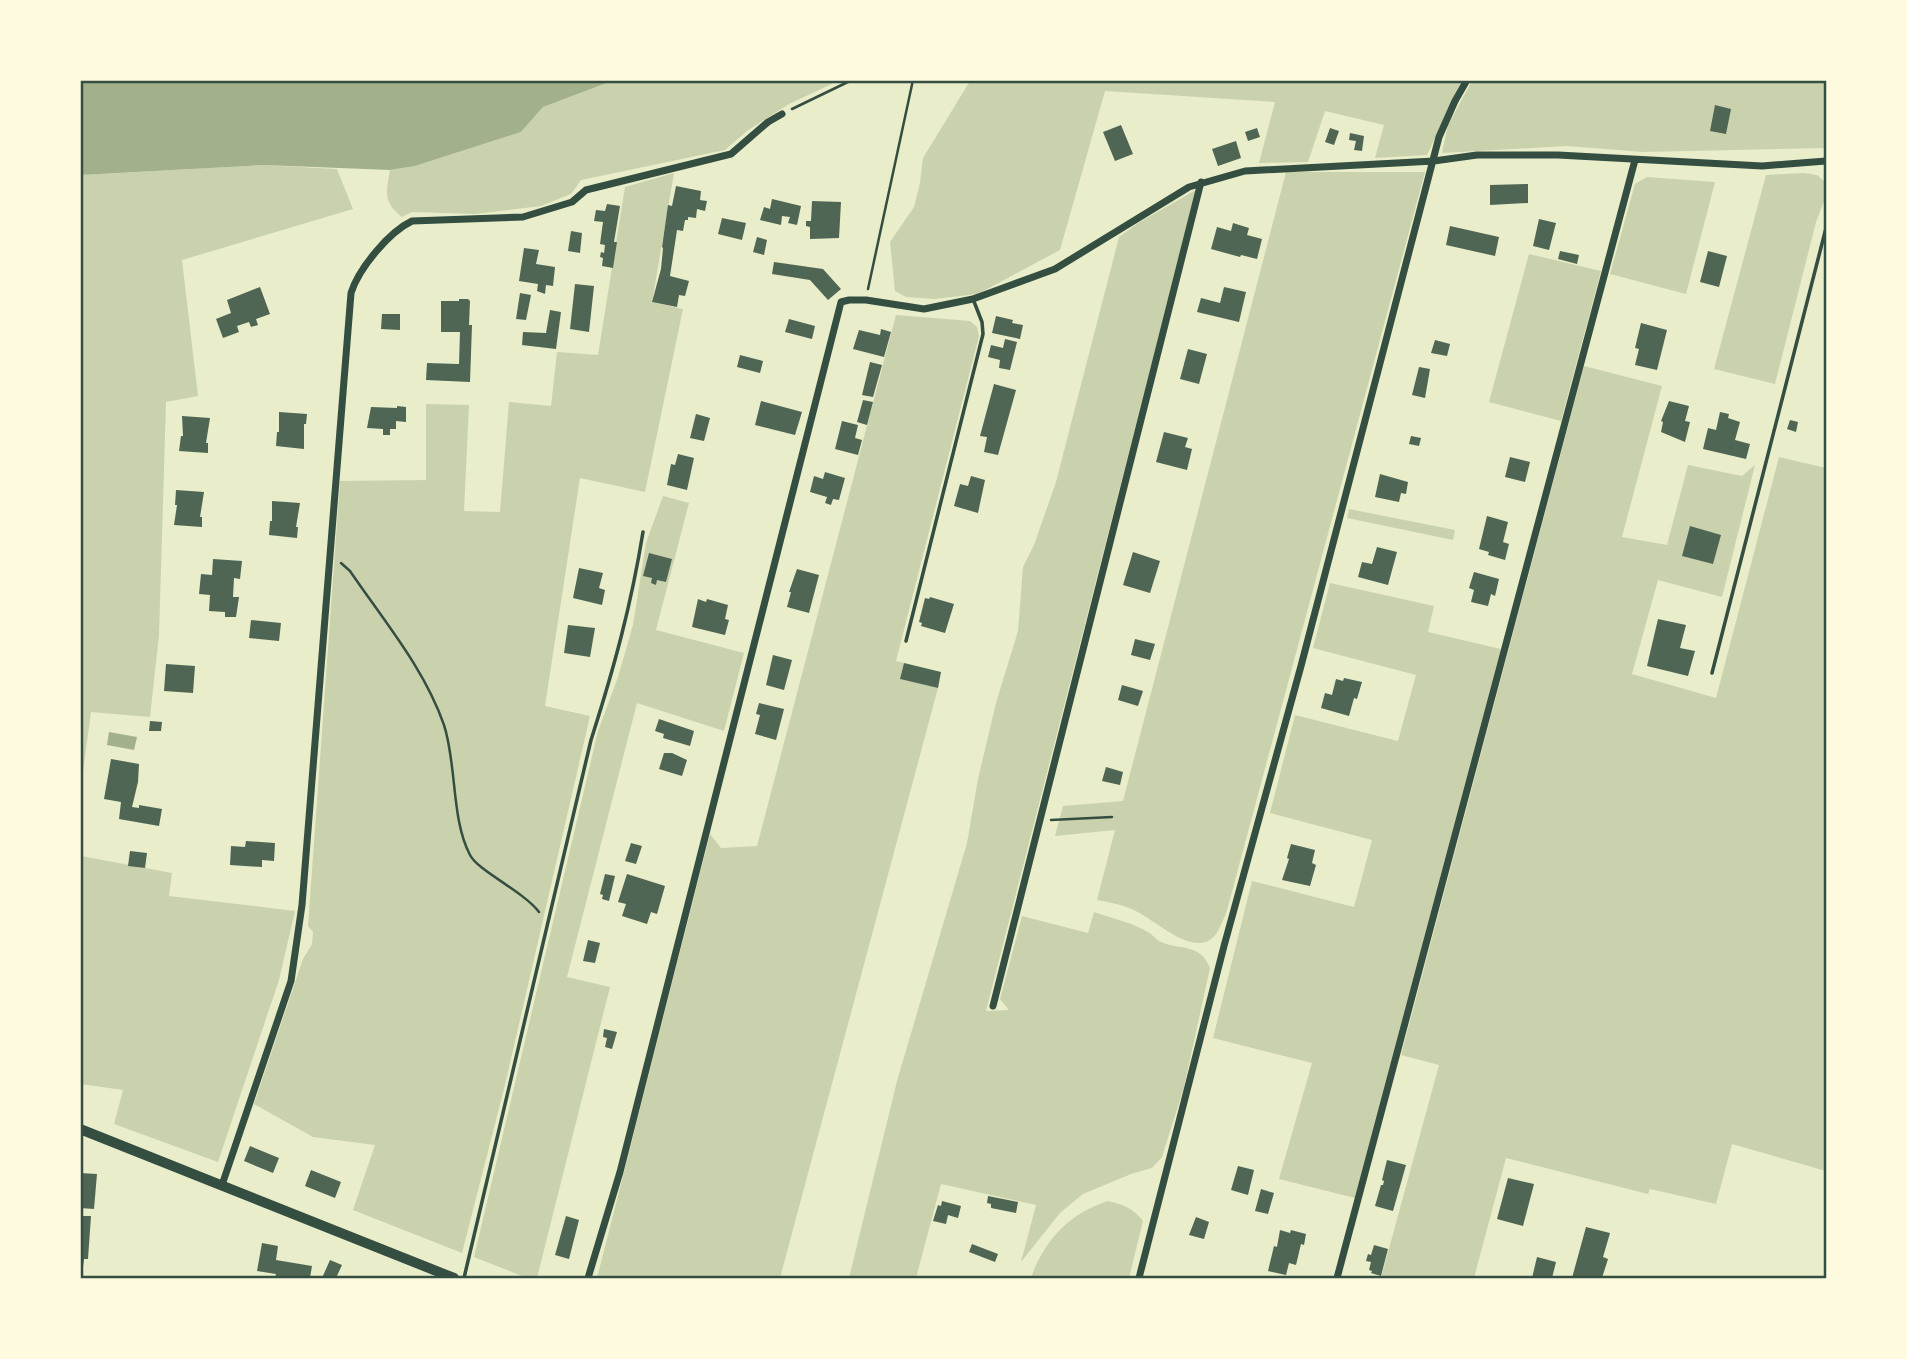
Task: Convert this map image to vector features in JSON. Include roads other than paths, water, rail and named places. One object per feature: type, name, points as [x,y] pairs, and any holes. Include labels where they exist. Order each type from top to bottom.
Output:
[{"type":"main road","points":[[80,1129],[454,1279]]},
{"type":"street","points":[[1139,1279],[1224,946],[1301,666],[1439,137],[1467,80]]},
{"type":"street","points":[[222,1185],[291,981],[302,905],[351,293],[355,280],[400,226],[412,221],[523,217],[572,202],[586,190],[731,154],[768,122],[782,114]]},
{"type":"street","points":[[588,1279],[620,1172],[841,302],[866,300],[924,309],[973,299],[1055,270],[1201,182],[1258,170],[1434,161],[1477,155],[1558,155],[1762,166],[1826,161]]},
{"type":"street","points":[[1337,1279],[1635,160]]},
{"type":"street","points":[[993,1006],[1201,182]]},
{"type":"lane","points":[[1712,673],[1826,229]]},
{"type":"lane","points":[[906,641],[983,334],[982,322],[973,299]]},
{"type":"lane","points":[[464,1279],[591,740],[616,663],[632,600],[643,532]]}]
